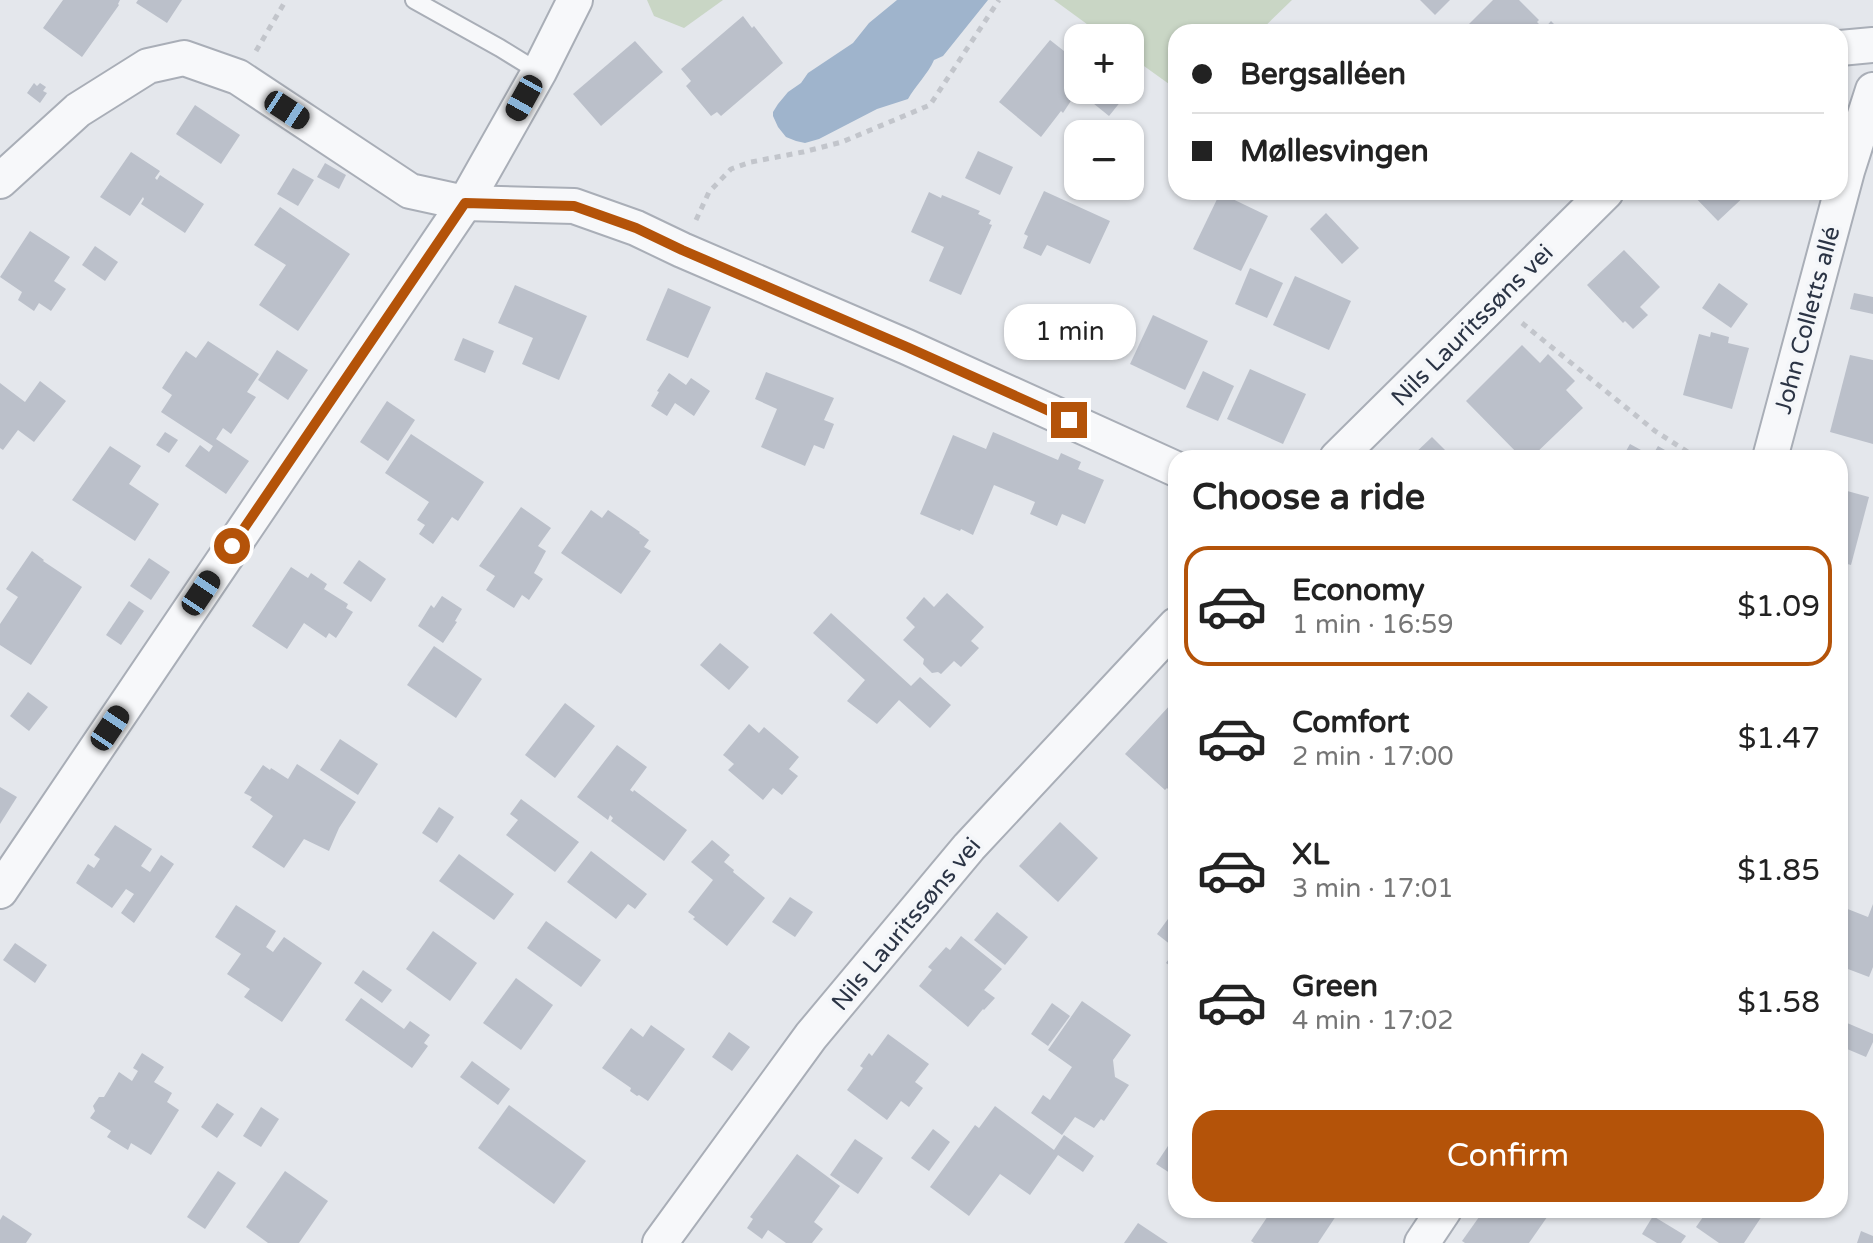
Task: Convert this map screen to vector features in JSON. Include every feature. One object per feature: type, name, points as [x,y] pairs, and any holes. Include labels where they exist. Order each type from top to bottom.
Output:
[{"type":"street","points":[[0,891],[465,203],[539,72],[575,0]]},
{"type":"street","points":[[1848,47],[1873,45]]},
{"type":"street","points":[[0,181],[78,110],[148,66],[184,58],[238,77],[410,191],[465,203],[574,206],[636,228],[1168,465]]},
{"type":"street","name":"John Colletts allé","points":[[1848,168],[1873,90]]},
{"type":"street","name":"Nils Lauritssøns vei","points":[[1345,450],[1598,200]]},
{"type":"street","name":"John Colletts allé","points":[[1772,450],[1839,200]]},
{"type":"street","name":"Nils Lauritssøns vei","points":[[660,1243],[821,1024],[969,847],[1168,634]]},
{"type":"street","points":[[1422,1243],[1439,1218]]},
{"type":"lane","points":[[414,0],[539,72]]},
{"type":"path","points":[[238,77],[286,0]]},
{"type":"path","points":[[682,250],[709,192],[731,169],[842,142],[930,105],[999,0]]},
{"type":"path","points":[[1496,301],[1655,431],[1685,450]]},
{"type":"green space","points":[[647,0],[723,0],[684,28],[654,16]]},
{"type":"green space","points":[[1054,0],[1292,0],[1267,24],[1168,24],[1168,83],[1144,66],[1144,24],[1087,24]]},
{"type":"water","points":[[897,0],[988,0],[943,56],[934,60],[908,99],[877,109],[819,139],[805,143],[786,137],[773,116],[778,104],[808,73],[853,43],[869,23]]},
{"type":"building","points":[[63,0],[120,0],[82,57],[43,28]]},
{"type":"building","points":[[138,0],[182,0],[167,23],[136,3]]},
{"type":"building","points":[[1420,0],[1450,0],[1435,15]]},
{"type":"building","points":[[1493,0],[1519,0],[1539,20],[1539,24],[1469,24]]},
{"type":"building","points":[[743,16],[783,63],[721,116],[717,112],[711,116],[686,86],[691,81],[681,69]]},
{"type":"building","points":[[1050,40],[1064,51],[1064,104],[1069,104],[1041,137],[999,102]]},
{"type":"building","points":[[635,41],[663,72],[601,126],[573,94]]},
{"type":"building","points":[[34,83],[46,87],[43,91],[47,93],[40,103],[27,93]]},
{"type":"building","points":[[1094,104],[1119,104],[1109,116]]},
{"type":"building","points":[[195,105],[240,135],[221,164],[176,134]]},
{"type":"building","points":[[978,151],[1013,167],[1000,195],[965,178]]},
{"type":"building","points":[[131,152],[160,171],[155,178],[157,180],[160,175],[204,204],[185,233],[141,204],[143,197],[130,216],[100,197]]},
{"type":"building","points":[[325,163],[346,175],[339,189],[317,177]]},
{"type":"building","points":[[293,168],[314,180],[298,206],[277,194]]},
{"type":"building","points":[[1044,191],[1110,221],[1090,264],[1047,245],[1041,256],[1023,248],[1028,236],[1024,234]]},
{"type":"building","points":[[929,192],[980,211],[978,214],[991,220],[989,224],[992,225],[961,295],[929,281],[944,247],[911,232]]},
{"type":"building","points":[[1217,200],[1235,200],[1268,216],[1241,271],[1193,249]]},
{"type":"building","points":[[1698,200],[1740,200],[1718,221]]},
{"type":"building","points":[[280,207],[350,254],[298,331],[259,305],[286,265],[254,245]]},
{"type":"building","points":[[1326,213],[1359,248],[1342,264],[1310,229]]},
{"type":"building","points":[[30,231],[70,257],[54,281],[66,289],[51,311],[39,303],[34,311],[18,300],[22,292],[0,277]]},
{"type":"building","points":[[95,246],[118,262],[105,281],[82,265]]},
{"type":"building","points":[[1624,250],[1660,287],[1640,307],[1648,315],[1633,329],[1625,321],[1623,323],[1587,285]]},
{"type":"building","points":[[1250,268],[1283,283],[1267,318],[1235,304]]},
{"type":"building","points":[[1295,276],[1351,301],[1329,350],[1273,325]]},
{"type":"building","points":[[1719,283],[1748,304],[1731,328],[1702,308]]},
{"type":"building","points":[[515,285],[587,316],[559,380],[522,364],[533,338],[498,323]]},
{"type":"building","points":[[668,288],[711,307],[688,358],[646,340]]},
{"type":"building","points":[[1854,293],[1873,297],[1873,314],[1850,309]]},
{"type":"building","points":[[1153,315],[1208,341],[1185,390],[1130,364]]},
{"type":"building","points":[[1711,332],[1729,337],[1728,343],[1749,348],[1732,409],[1683,395],[1699,334],[1710,337]]},
{"type":"building","points":[[463,338],[494,351],[485,373],[454,360]]},
{"type":"building","points":[[208,341],[259,374],[247,392],[256,397],[231,434],[223,428],[216,439],[249,461],[226,494],[185,466],[200,445],[209,452],[213,446],[161,412],[172,395],[162,388],[174,369],[186,351],[196,358]]},
{"type":"building","points":[[1522,345],[1540,363],[1548,354],[1575,381],[1566,390],[1583,408],[1539,450],[1514,450],[1466,401]]},
{"type":"building","points":[[277,350],[308,370],[288,400],[258,380]]},
{"type":"building","points":[[1850,355],[1873,360],[1873,444],[1830,432]]},
{"type":"building","points":[[1250,369],[1306,394],[1283,444],[1227,419]]},
{"type":"building","points":[[1203,371],[1234,386],[1218,421],[1186,407]]},
{"type":"building","points":[[766,372],[834,398],[824,420],[834,424],[824,449],[814,445],[805,466],[761,447],[777,409],[755,399]]},
{"type":"building","points":[[669,373],[686,385],[691,378],[710,391],[694,416],[675,403],[667,416],[651,406]]},
{"type":"building","points":[[40,381],[66,401],[34,442],[18,430],[3,450],[0,448],[0,383],[25,402]]},
{"type":"building","points":[[387,401],[415,420],[388,461],[360,442]]},
{"type":"building","points":[[165,432],[178,440],[169,453],[156,445]]},
{"type":"building","points":[[993,432],[1058,460],[1061,453],[1081,462],[1078,469],[1104,480],[1085,524],[1062,514],[1057,526],[1030,514],[1035,502],[994,485],[973,535],[920,514],[953,435],[986,449]]},
{"type":"building","points":[[411,434],[484,482],[458,521],[452,517],[433,544],[419,534],[425,525],[417,520],[429,502],[385,473]]},
{"type":"building","points":[[1432,437],[1445,450],[1418,450]]},
{"type":"building","points":[[1630,444],[1641,450],[1627,450]]},
{"type":"building","points":[[110,446],[141,466],[129,484],[159,504],[135,541],[72,500]]},
{"type":"building","points":[[1848,491],[1869,497],[1851,565],[1848,564]]},
{"type":"building","points":[[521,507],[551,528],[538,546],[546,551],[534,573],[543,579],[529,600],[522,595],[514,608],[486,590],[495,576],[479,566]]},
{"type":"building","points":[[591,510],[602,518],[608,510],[649,540],[644,547],[651,551],[621,594],[561,553]]},
{"type":"building","points":[[32,551],[82,587],[31,665],[0,645],[0,624],[18,597],[6,589]]},
{"type":"building","points":[[149,558],[170,572],[151,600],[130,586]]},
{"type":"building","points":[[359,560],[386,579],[371,602],[343,583]]},
{"type":"building","points":[[291,567],[308,578],[311,573],[327,584],[324,589],[348,604],[346,608],[353,612],[336,638],[329,633],[326,638],[304,623],[287,649],[252,626]]},
{"type":"building","points":[[947,593],[984,627],[971,641],[979,648],[961,667],[954,661],[941,674],[932,673],[923,664],[924,659],[903,640],[915,627],[906,618],[924,597],[934,607]]},
{"type":"building","points":[[442,596],[462,609],[443,643],[418,626],[431,605],[434,608]]},
{"type":"building","points":[[129,601],[144,611],[121,645],[106,635]]},
{"type":"building","points":[[831,613],[911,686],[920,677],[951,705],[930,728],[899,700],[877,724],[847,701],[865,680],[813,633]]},
{"type":"building","points":[[720,643],[749,667],[729,690],[700,665]]},
{"type":"building","points":[[434,646],[482,679],[456,718],[407,685]]},
{"type":"building","points":[[28,692],[48,707],[29,731],[10,716]]},
{"type":"building","points":[[565,703],[595,726],[555,778],[525,755]]},
{"type":"building","points":[[1168,707],[1168,789],[1165,790],[1125,754]]},
{"type":"building","points":[[749,724],[759,733],[764,727],[799,757],[789,769],[798,776],[782,795],[773,788],[763,800],[728,770],[734,764],[723,755]]},
{"type":"building","points":[[340,739],[378,764],[358,795],[320,770]]},
{"type":"building","points":[[617,745],[647,767],[630,790],[687,830],[664,861],[611,821],[613,818],[610,815],[608,820],[577,797]]},
{"type":"building","points":[[297,764],[356,802],[329,851],[304,839],[284,868],[252,847],[273,816],[244,793],[263,765],[288,779]]},
{"type":"building","points":[[0,787],[17,797],[0,824]]},
{"type":"building","points":[[521,799],[579,842],[555,872],[506,835],[518,820],[510,814]]},
{"type":"building","points":[[439,807],[454,817],[437,843],[422,833]]},
{"type":"building","points":[[1060,822],[1098,858],[1058,902],[1019,866]]},
{"type":"building","points":[[115,825],[152,849],[141,866],[150,872],[161,855],[174,864],[134,923],[121,913],[134,894],[126,889],[112,908],[76,883],[88,864],[94,868],[100,859],[94,855]]},
{"type":"building","points":[[712,840],[730,855],[724,862],[733,872],[765,898],[727,946],[688,912],[713,880],[691,862]]},
{"type":"building","points":[[591,851],[647,894],[635,909],[628,904],[616,919],[567,882]]},
{"type":"building","points":[[459,854],[514,894],[494,920],[439,881]]},
{"type":"building","points":[[790,897],[813,912],[795,937],[772,922]]},
{"type":"building","points":[[1873,904],[1873,967],[1869,977],[1848,969],[1848,909],[1868,917]]},
{"type":"building","points":[[236,905],[276,931],[266,947],[273,952],[284,937],[322,963],[282,1022],[244,997],[250,989],[227,974],[241,954],[215,937]]},
{"type":"building","points":[[997,912],[1028,937],[1005,965],[974,940]]},
{"type":"building","points":[[1168,919],[1168,943],[1157,934]]},
{"type":"building","points":[[546,921],[601,960],[581,987],[527,948]]},
{"type":"building","points":[[433,931],[477,963],[450,1001],[406,969]]},
{"type":"building","points":[[961,936],[1002,969],[984,990],[995,998],[968,1027],[919,986],[932,970],[928,967],[946,947],[950,950]]},
{"type":"building","points":[[15,943],[47,965],[35,983],[3,960]]},
{"type":"building","points":[[363,970],[392,990],[382,1003],[354,983]]},
{"type":"building","points":[[516,978],[553,1005],[521,1050],[483,1023]]},
{"type":"building","points":[[361,998],[404,1029],[410,1021],[430,1035],[424,1043],[428,1046],[412,1068],[345,1020]]},
{"type":"building","points":[[1082,1001],[1131,1035],[1113,1060],[1115,1077],[1129,1085],[1104,1121],[1101,1119],[1094,1128],[1075,1117],[1062,1135],[1031,1113],[1043,1095],[1050,1100],[1072,1067],[1048,1050]]},
{"type":"building","points":[[1052,1003],[1070,1016],[1048,1046],[1031,1034]]},
{"type":"building","points":[[1848,1023],[1873,1034],[1866,1057],[1848,1049]]},
{"type":"building","points":[[651,1025],[685,1049],[648,1101],[602,1068],[631,1028],[643,1037]]},
{"type":"building","points":[[729,1032],[750,1047],[732,1071],[712,1057]]},
{"type":"building","points":[[888,1034],[929,1064],[915,1082],[923,1088],[909,1107],[901,1101],[887,1120],[847,1090],[863,1068],[860,1066],[869,1053],[872,1056]]},
{"type":"building","points":[[142,1053],[164,1067],[154,1082],[172,1093],[167,1102],[179,1110],[151,1155],[131,1143],[128,1150],[107,1137],[111,1131],[90,1118],[95,1111],[93,1106],[99,1097],[104,1097],[119,1072],[132,1081],[138,1071],[133,1068]]},
{"type":"building","points":[[472,1061],[510,1089],[498,1105],[460,1077]]},
{"type":"building","points":[[217,1103],[234,1114],[217,1138],[201,1127]]},
{"type":"building","points":[[509,1105],[586,1161],[554,1204],[478,1148]]},
{"type":"building","points":[[995,1106],[1054,1150],[1064,1135],[1094,1156],[1083,1172],[1058,1155],[1030,1195],[1000,1174],[969,1216],[930,1187],[975,1125],[979,1128]]},
{"type":"building","points":[[261,1107],[279,1119],[261,1147],[243,1136]]},
{"type":"building","points":[[933,1129],[950,1142],[929,1171],[911,1158]]},
{"type":"building","points":[[855,1139],[883,1158],[858,1194],[830,1175]]},
{"type":"building","points":[[1168,1146],[1168,1172],[1156,1164]]},
{"type":"building","points":[[797,1154],[840,1186],[814,1222],[823,1229],[812,1243],[786,1243],[768,1230],[762,1239],[747,1228],[753,1219],[750,1217]]},
{"type":"building","points":[[218,1171],[236,1183],[205,1229],[187,1217]]},
{"type":"building","points":[[285,1171],[328,1201],[299,1243],[268,1243],[246,1227]]},
{"type":"building","points":[[3,1215],[32,1234],[26,1243],[0,1243],[0,1220]]},
{"type":"building","points":[[1267,1218],[1335,1218],[1318,1243],[1251,1241]]},
{"type":"building","points":[[1478,1218],[1546,1218],[1529,1243],[1462,1241]]},
{"type":"building","points":[[1652,1218],[1656,1218],[1686,1236],[1681,1243],[1657,1243],[1642,1234]]},
{"type":"building","points":[[1702,1218],[1761,1218],[1744,1243],[1719,1243],[1696,1227]]},
{"type":"building","points":[[1138,1223],[1168,1243],[1124,1243]]},
{"type":"building","points":[[1861,1231],[1873,1236],[1873,1243],[1857,1243]]},
{"type":"route","points":[[232,546],[465,203],[574,206],[636,228],[1069,420]]}]
